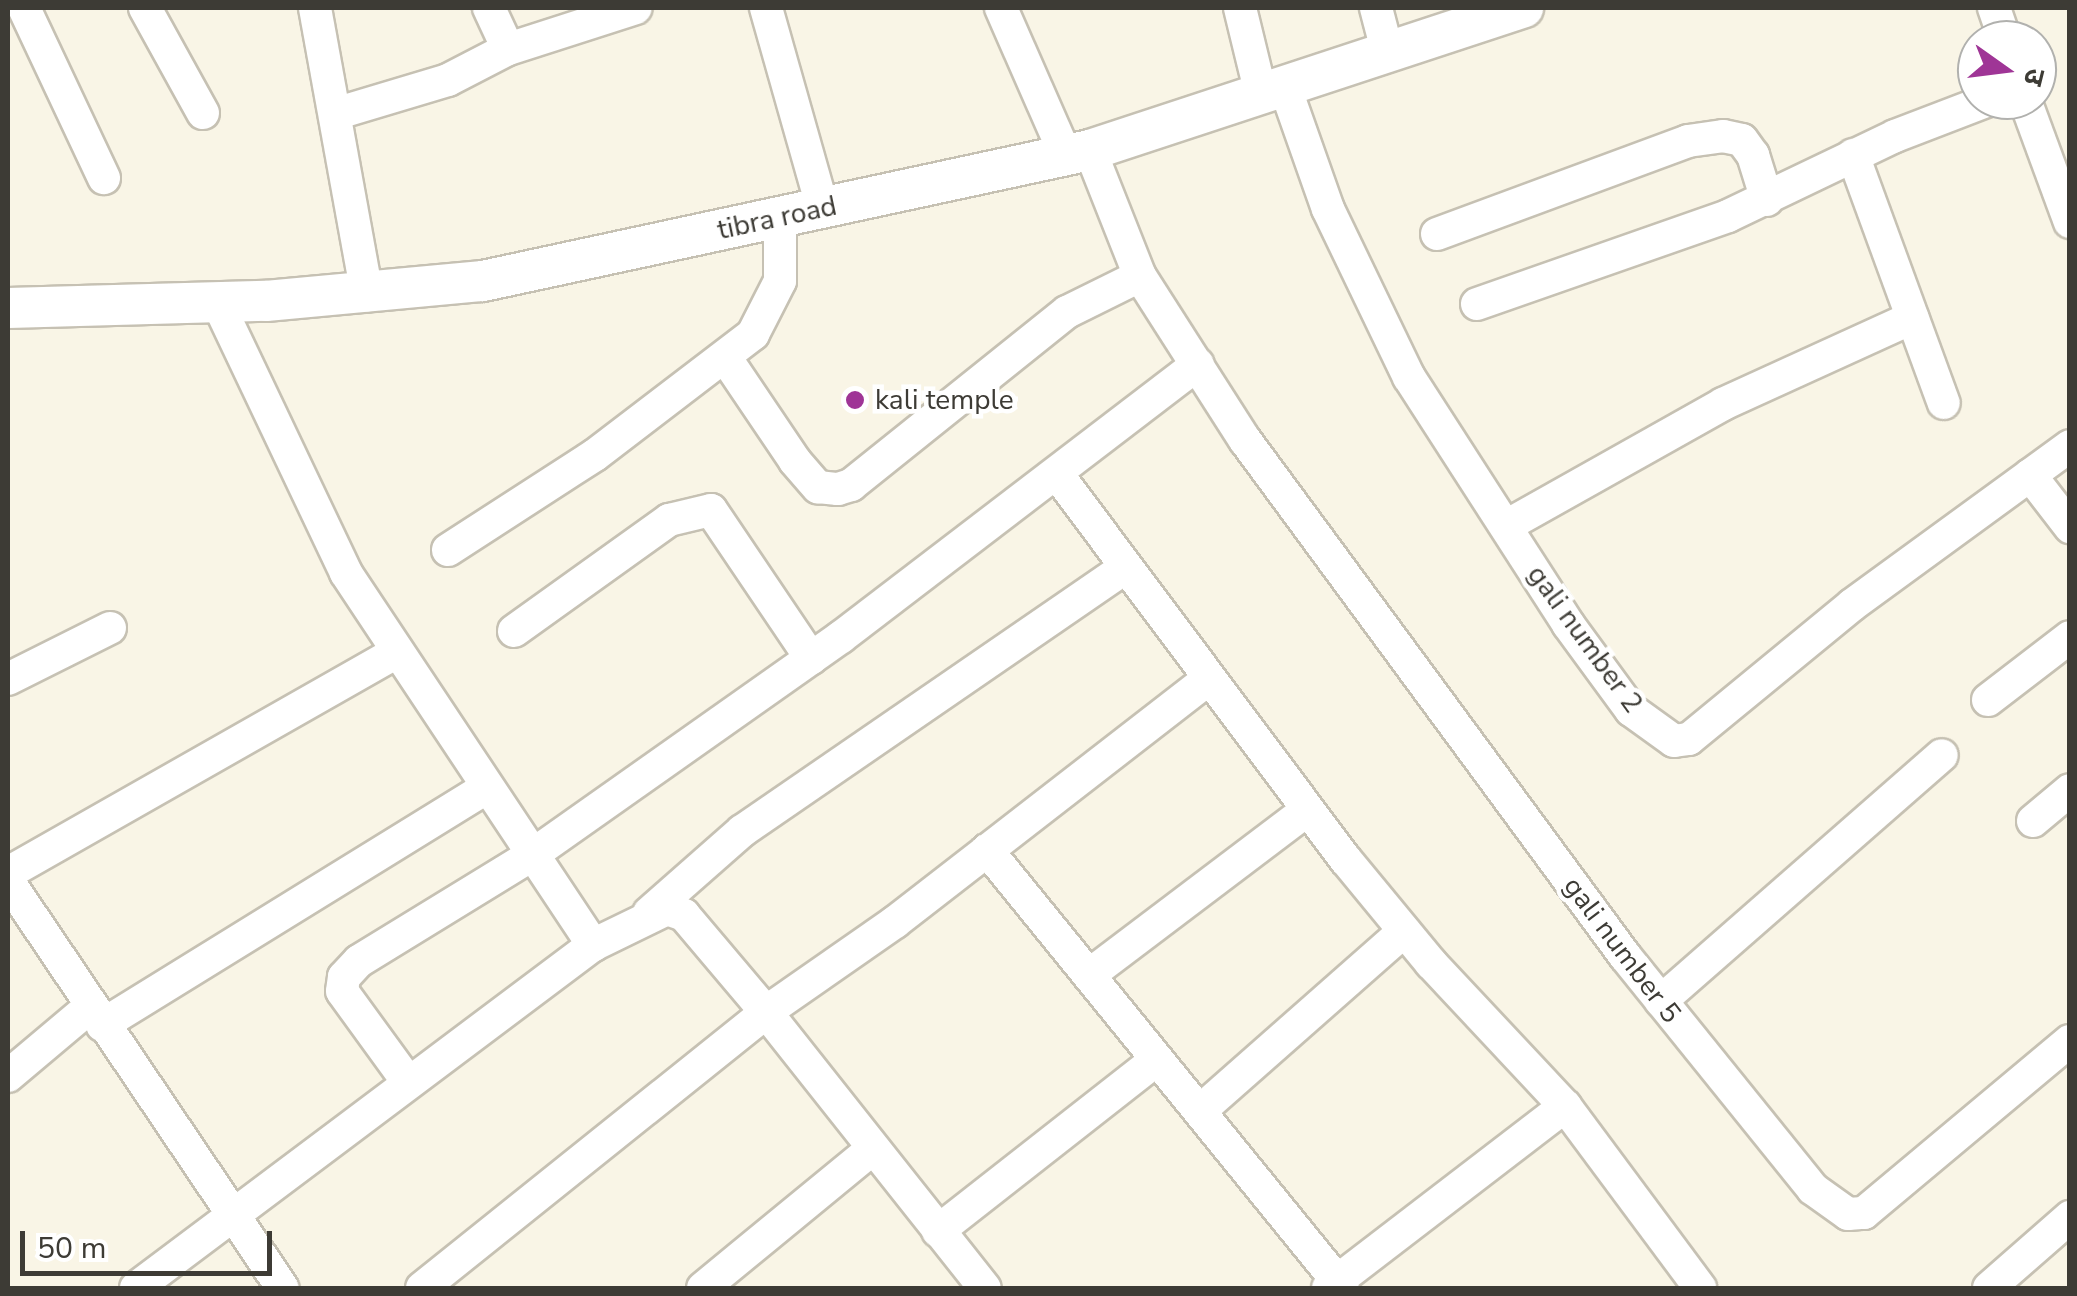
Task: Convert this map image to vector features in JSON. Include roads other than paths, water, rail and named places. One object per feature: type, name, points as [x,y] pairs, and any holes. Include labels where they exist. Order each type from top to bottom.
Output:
[{"type":"street","points":[[24,8],[104,178]]},
{"type":"street","points":[[145,8],[203,113]]},
{"type":"street","points":[[315,8],[338,113],[367,295]]},
{"type":"street","points":[[490,8],[508,48]]},
{"type":"street","points":[[338,113],[448,80],[508,48],[636,8]]},
{"type":"street","points":[[766,8],[823,209]]},
{"type":"street","name":"gali number 5","points":[[1001,8],[1140,276],[1245,440],[1661,1001],[1813,1190],[1848,1214],[1864,1214],[1888,1198],[2070,1040]]},
{"type":"street","name":"gali number 2","points":[[1240,8],[1273,90],[1409,377],[1631,710],[1658,733],[1689,740],[1852,605],[2070,446]]},
{"type":"street","points":[[1376,8],[1388,54]]},
{"type":"street","name":"tibra road","points":[[8,308],[367,295],[483,281],[1077,152],[1523,8]]},
{"type":"street","points":[[1477,304],[1767,200],[1854,155],[1957,113]]},
{"type":"street","points":[[2033,120],[2070,222]]},
{"type":"street","points":[[1437,234],[1688,140],[1723,136],[1742,140],[1753,156],[1767,200]]},
{"type":"street","points":[[1854,155],[1944,403]]},
{"type":"street","points":[[448,550],[726,360],[770,311],[780,280],[780,218]]},
{"type":"street","points":[[726,360],[795,462],[818,487],[838,489],[852,485],[1067,312],[1140,276]]},
{"type":"street","points":[[217,301],[338,557],[396,653],[593,945]]},
{"type":"street","points":[[1506,526],[1722,404],[1912,318]]},
{"type":"street","points":[[408,1082],[342,991],[344,976],[532,855],[811,658],[1198,364]]},
{"type":"street","points":[[1057,474],[1206,680],[1307,810],[1404,931],[1565,1106],[1700,1288]]},
{"type":"street","points":[[2030,475],[2070,527]]},
{"type":"street","points":[[514,631],[669,520],[710,510],[811,658]]},
{"type":"street","points":[[136,1288],[232,1212],[593,945],[650,913],[742,831],[1124,568]]},
{"type":"street","points":[[8,678],[110,628]]},
{"type":"street","points":[[1988,700],[2070,636]]},
{"type":"street","points":[[8,873],[396,653]]},
{"type":"street","points":[[422,1288],[766,1012],[987,850],[1206,680]]},
{"type":"street","points":[[1661,1001],[1942,755]]},
{"type":"street","points":[[8,1076],[96,1016],[486,788]]},
{"type":"street","points":[[2032,821],[2070,790]]},
{"type":"street","points":[[1089,975],[1307,810]]},
{"type":"street","points":[[987,850],[1336,1286],[1565,1106]]},
{"type":"street","points":[[8,881],[283,1288]]},
{"type":"street","points":[[650,913],[684,915],[766,1012],[938,1231],[973,1285]]},
{"type":"street","points":[[1200,1112],[1404,931]]},
{"type":"street","points":[[938,1231],[1157,1058]]},
{"type":"street","points":[[703,1288],[872,1149]]},
{"type":"street","points":[[1989,1288],[2070,1217]]},
{"type":"place","name":"kali temple","points":[[855,400]]}]
